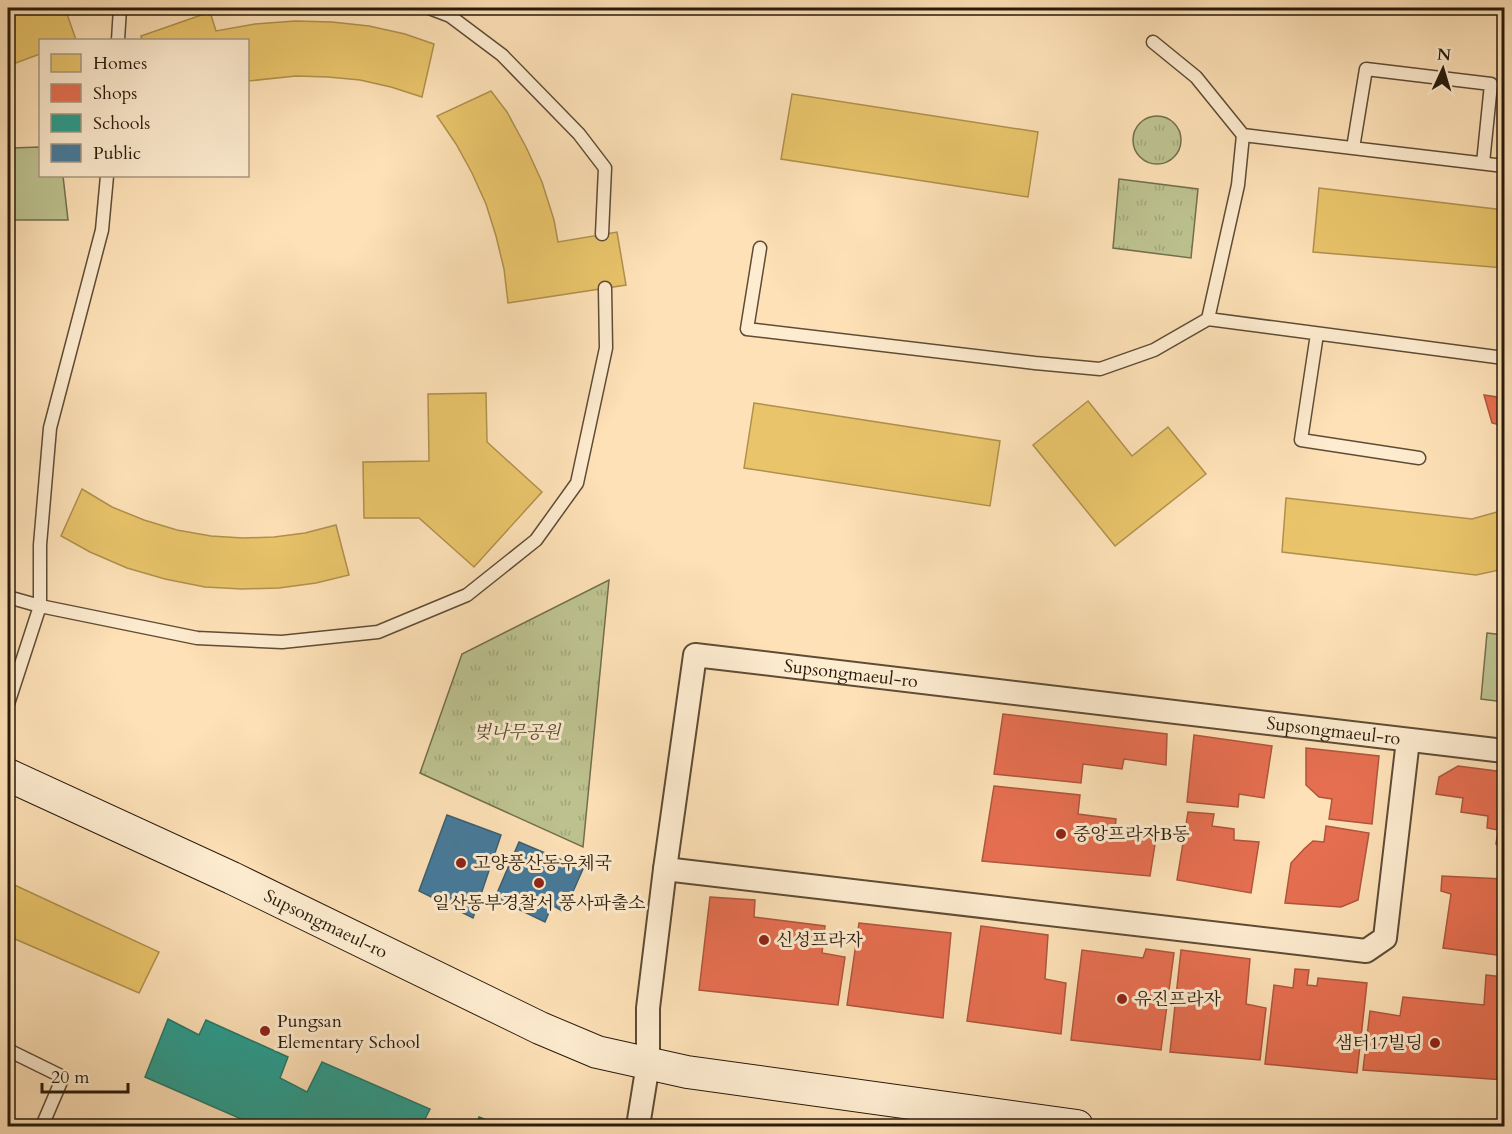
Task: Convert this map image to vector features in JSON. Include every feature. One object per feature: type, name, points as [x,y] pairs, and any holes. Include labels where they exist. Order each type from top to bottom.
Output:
[{"type":"main road","name":"Supsongmaeul-ro","points":[[8,775],[232,878],[540,1028],[597,1053],[687,1072],[1077,1126]]},
{"type":"street","name":"Supsongmaeul-ro","points":[[638,1126],[648,1064],[648,1008],[665,869],[695,655],[1408,740],[1385,938],[1366,951],[665,869]]},
{"type":"street","points":[[1408,740],[1504,751]]},
{"type":"lane","points":[[118,39],[120,8]]},
{"type":"lane","points":[[429,8],[450,16],[502,55],[579,134],[605,168],[602,234]]},
{"type":"lane","points":[[1154,42],[1196,77],[1243,135],[1504,166]]},
{"type":"lane","points":[[1353,148],[1366,69],[1491,84],[1483,163]]},
{"type":"lane","points":[[1208,319],[1238,185],[1243,135]]},
{"type":"lane","points":[[8,704],[40,606],[40,544],[50,428],[102,230],[107,177]]},
{"type":"lane","points":[[760,248],[747,329],[1100,369],[1154,350],[1208,319],[1504,358]]},
{"type":"lane","points":[[8,597],[40,606],[197,638],[282,642],[378,632],[467,595],[536,540],[577,483],[606,348],[605,288]]},
{"type":"lane","points":[[1317,334],[1301,440],[1419,458]]},
{"type":"lane","points":[[8,1050],[63,1077],[42,1126]]},
{"type":"green space","points":[[1152,116],[1162,116],[1177,126],[1181,140],[1180,149],[1171,160],[1162,164],[1152,164],[1137,154],[1133,145],[1133,135],[1143,120]]},
{"type":"green space","points":[[39,147],[39,177],[63,177],[68,220],[13,220],[11,148]]},
{"type":"green space","points":[[1119,179],[1198,189],[1191,258],[1113,248]]},
{"type":"green space","name":"벚나무공원","points":[[609,580],[583,847],[420,773],[462,654]]},
{"type":"green space","points":[[1487,633],[1504,635],[1504,702],[1481,699]]},
{"type":"building: Homes","points":[[8,8],[65,8],[76,39],[39,39],[39,54],[8,66]]},
{"type":"building: Homes","points":[[210,12],[216,31],[255,24],[295,21],[332,22],[369,26],[405,34],[434,44],[422,97],[360,80],[328,77],[296,76],[249,81],[249,39],[142,39],[141,36]]},
{"type":"building: Homes","points":[[491,91],[507,112],[542,182],[554,220],[558,242],[617,232],[626,285],[508,303],[504,269],[486,204],[456,144],[437,116]]},
{"type":"building: Homes","points":[[792,94],[1038,132],[1028,197],[781,159]]},
{"type":"building: Homes","points":[[1319,188],[1504,210],[1504,268],[1313,252]]},
{"type":"building: Homes","points":[[486,393],[487,442],[542,492],[474,567],[419,518],[364,518],[363,462],[429,461],[428,394]]},
{"type":"building: Homes","points":[[1088,401],[1132,456],[1168,427],[1206,474],[1115,546],[1033,445]]},
{"type":"building: Homes","points":[[754,403],[1000,441],[990,506],[744,468]]},
{"type":"building: Homes","points":[[82,489],[112,507],[144,520],[177,530],[211,536],[274,537],[305,533],[336,525],[349,575],[316,583],[279,588],[242,589],[205,587],[127,568],[61,536]]},
{"type":"building: Homes","points":[[1286,498],[1472,519],[1504,510],[1504,569],[1476,575],[1282,552]]},
{"type":"building: Homes","points":[[8,882],[159,952],[139,993],[8,936]]},
{"type":"building: Shops","points":[[1484,395],[1504,398],[1504,426],[1492,423]]},
{"type":"building: Shops","points":[[1003,714],[1167,734],[1166,765],[1124,759],[1122,769],[1083,764],[1081,783],[994,774]]},
{"type":"building: Shops","points":[[1194,735],[1272,746],[1264,798],[1239,794],[1238,807],[1187,802]]},
{"type":"building: Shops","points":[[1306,748],[1379,756],[1372,824],[1329,819],[1332,799],[1319,797],[1306,785]]},
{"type":"building: Shops","points":[[1458,766],[1504,772],[1504,846],[1496,844],[1498,830],[1487,828],[1488,816],[1461,812],[1463,798],[1436,794],[1439,777]]},
{"type":"building: Shops","name":"중앙프라자B동","points":[[994,786],[1080,795],[1078,814],[1116,819],[1115,829],[1156,838],[1150,876],[982,861]]},
{"type":"building: Shops","points":[[1188,812],[1214,814],[1212,826],[1234,829],[1234,840],[1259,842],[1251,893],[1177,880]]},
{"type":"building: Shops","points":[[1326,826],[1369,833],[1358,900],[1341,907],[1285,903],[1291,863],[1313,841],[1324,842]]},
{"type":"building: Shops","points":[[1442,876],[1504,879],[1504,956],[1443,948],[1451,894],[1441,891]]},
{"type":"building: Shops","name":"신성프라자","points":[[710,897],[755,900],[754,917],[825,926],[822,953],[845,957],[838,1005],[699,990]]},
{"type":"building: Shops","points":[[859,923],[951,933],[943,1018],[847,1005]]},
{"type":"building: Shops","points":[[981,926],[1048,935],[1045,979],[1066,983],[1061,1034],[967,1021]]},
{"type":"building: Shops","name":"유진프라자","points":[[1146,949],[1174,953],[1161,1050],[1071,1040],[1082,950],[1143,958]]},
{"type":"building: Shops","points":[[1181,950],[1250,959],[1246,1004],[1266,1008],[1260,1060],[1170,1052]]},
{"type":"building: Shops","points":[[1295,969],[1309,970],[1307,985],[1317,986],[1318,978],[1367,983],[1357,1073],[1265,1064],[1274,985],[1293,988]]},
{"type":"building: Shops","name":"샘터17빌딩","points":[[1486,975],[1504,977],[1504,1080],[1363,1070],[1370,1011],[1400,1016],[1403,997],[1484,1005]]},
{"type":"building: Schools","points":[[168,1019],[199,1035],[206,1020],[288,1057],[280,1078],[307,1092],[322,1062],[430,1109],[424,1121],[437,1126],[243,1126],[246,1121],[145,1077]]},
{"type":"building: Schools","points":[[479,1117],[502,1126],[464,1126],[465,1123],[476,1125]]},
{"type":"building: Public","name":"고양풍산동우체국","points":[[447,815],[501,835],[473,918],[419,891]]},
{"type":"building: Public","name":"일산동부경찰서 풍사파출소","points":[[519,842],[583,869],[564,912],[552,905],[545,922],[495,898]]},
{"type":"place","name":"중앙프라자B동","points":[[1061,834]]},
{"type":"place","name":"고양풍산동우체국","points":[[461,863]]},
{"type":"place","name":"일산동부경찰서 풍사파출소","points":[[539,883]]},
{"type":"place","name":"신성프라자","points":[[764,940]]},
{"type":"place","name":"유진프라자","points":[[1122,999]]},
{"type":"place","name":"Pungsan Elementary School","points":[[265,1031]]},
{"type":"place","name":"샘터17빌딩","points":[[1435,1043]]}]
